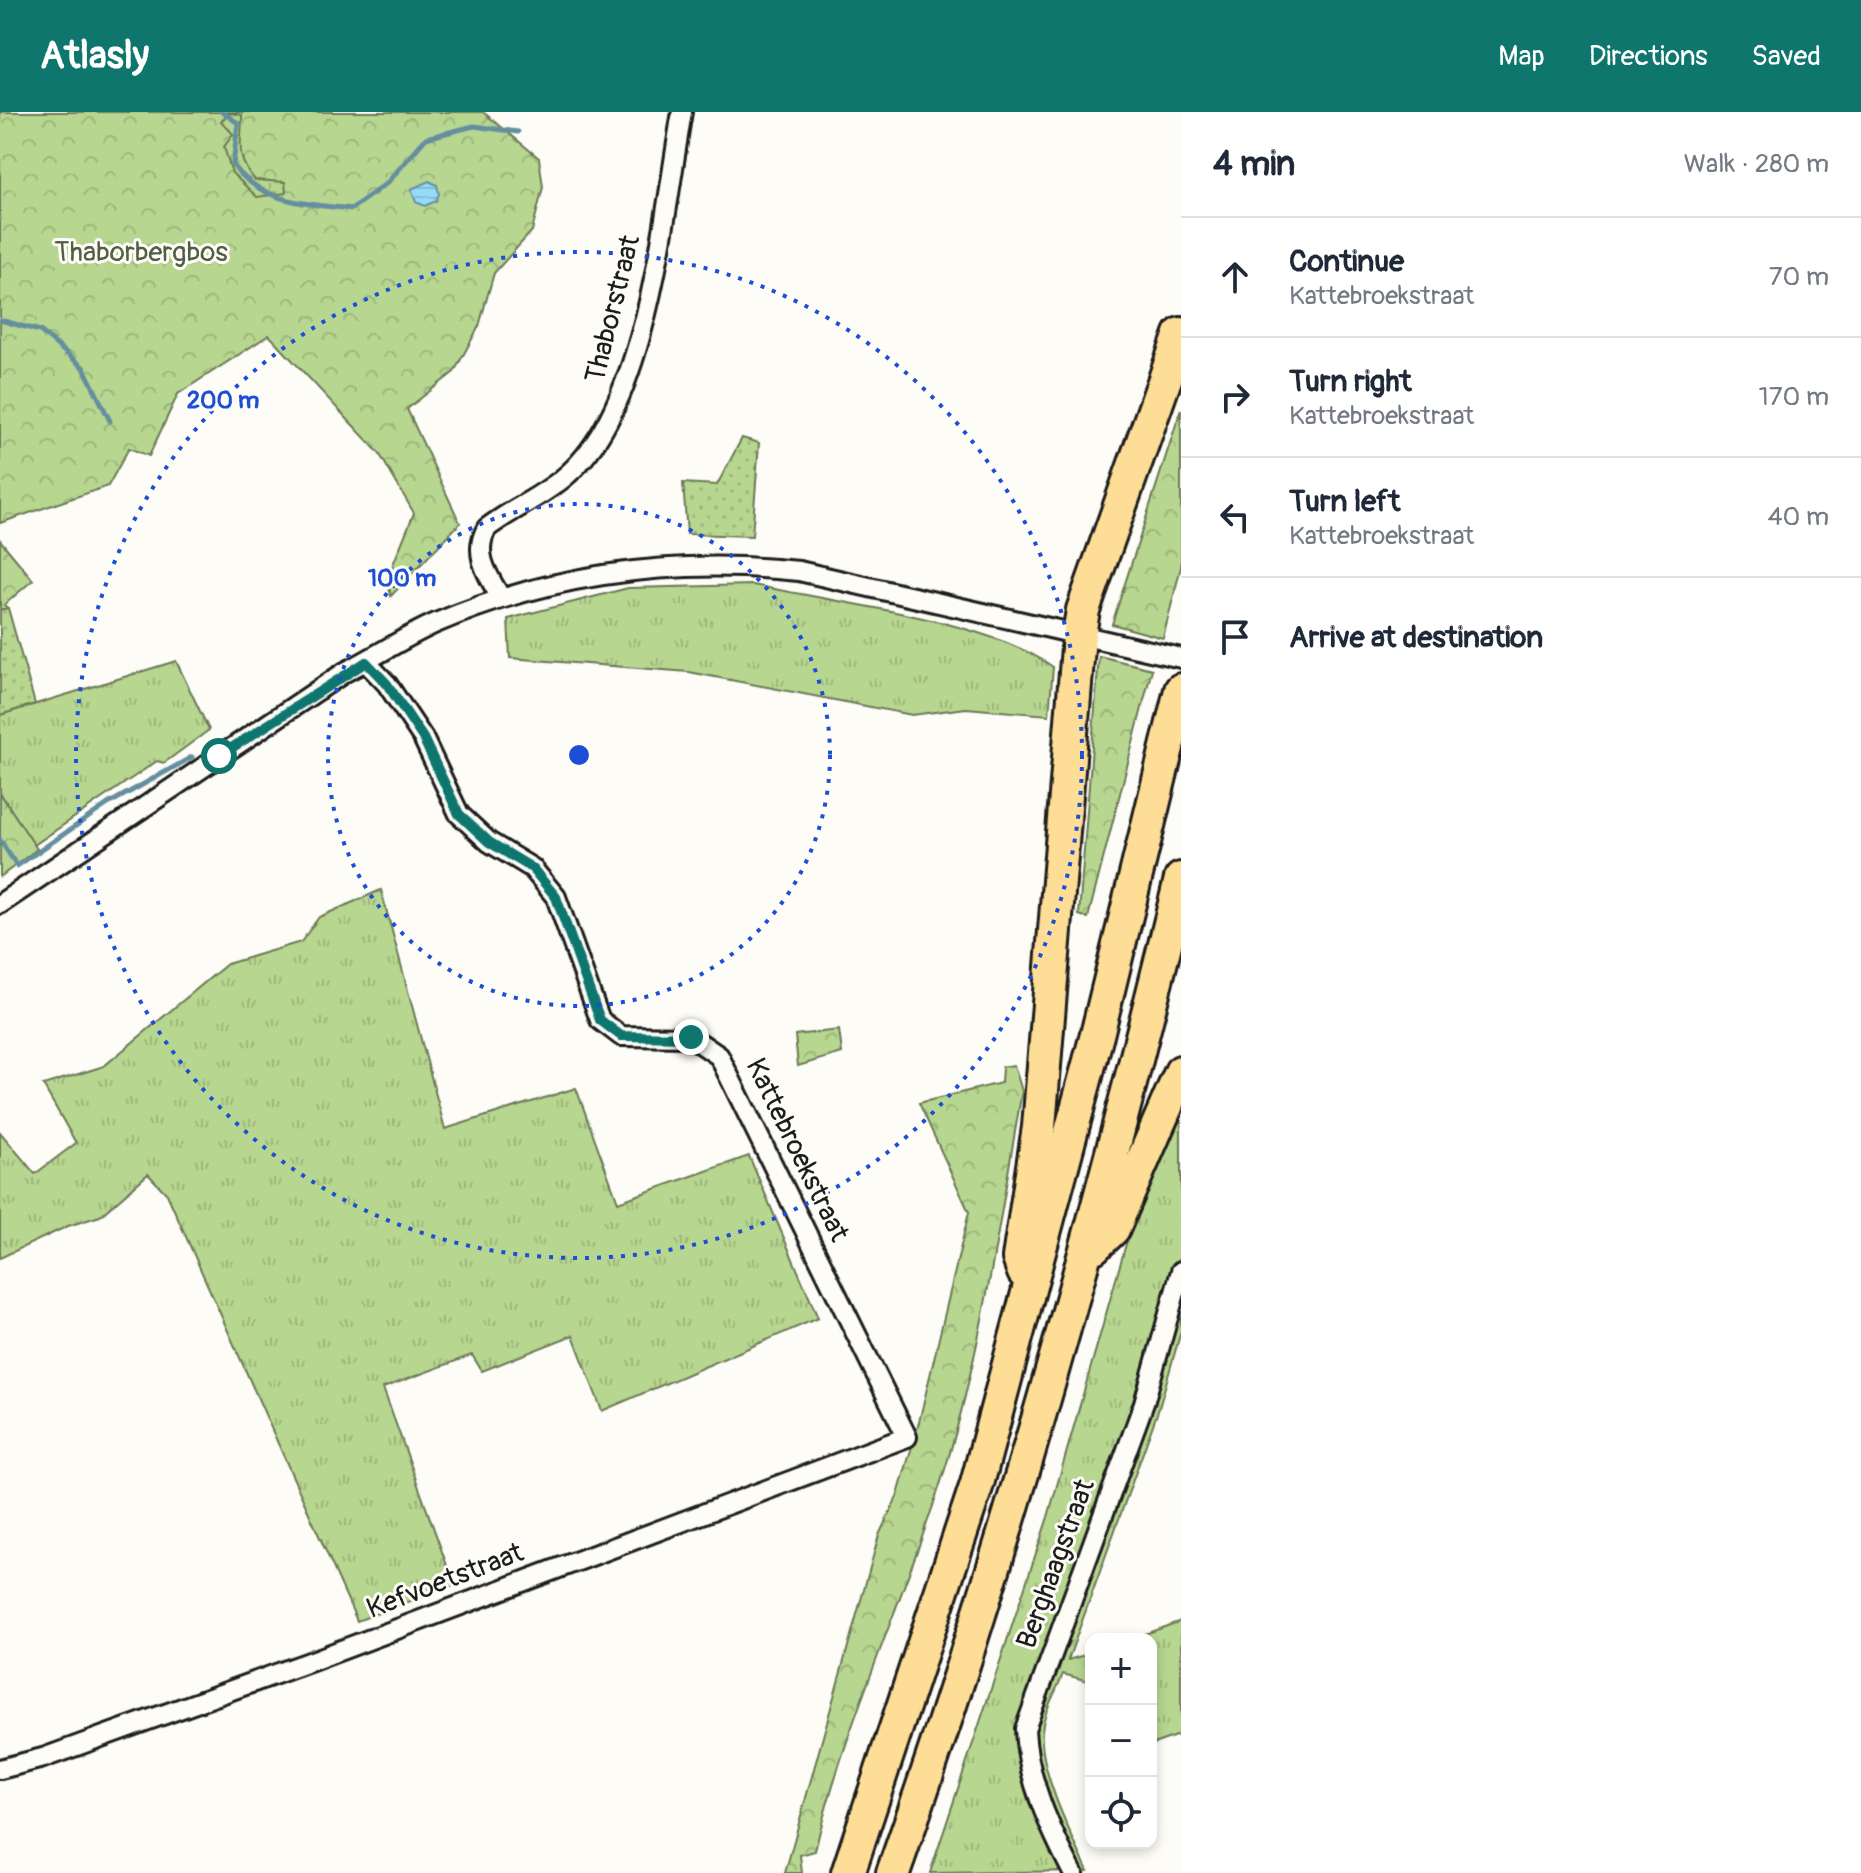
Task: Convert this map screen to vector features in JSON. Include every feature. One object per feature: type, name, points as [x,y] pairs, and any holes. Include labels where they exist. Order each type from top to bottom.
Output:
[{"type":"highway","points":[[1031,1290],[1019,1258],[1039,1127],[1079,635],[1083,610],[1181,334]]},
{"type":"highway","points":[[848,1873],[952,1565],[1031,1290],[1181,690]]},
{"type":"highway","points":[[893,1873],[976,1630],[1087,1255],[1181,879]]},
{"type":"highway","points":[[1087,1255],[1113,1229],[1181,1072]]},
{"type":"street","name":"Thaborstraat","points":[[501,598],[482,563],[480,540],[487,528],[569,473],[589,451],[618,407],[643,329],[682,112]]},
{"type":"street","points":[[0,904],[366,662],[434,624],[501,598],[606,574],[687,565],[748,565],[836,576],[1181,658]]},
{"type":"street","name":"Kattebroekstraat","points":[[366,662],[387,684],[423,738],[459,814],[489,842],[532,868],[556,897],[600,1020],[621,1036],[681,1035],[699,1039],[719,1056],[907,1437]]},
{"type":"street","name":"Berghaagstraat","points":[[1073,1873],[1054,1837],[1035,1782],[1026,1753],[1025,1729],[1144,1403],[1181,1271]]},
{"type":"street","name":"Kefvoetstraat","points":[[0,1769],[43,1758],[312,1661],[907,1437]]},
{"type":"green space","name":"Thaborbergbos","points":[[0,112],[483,112],[539,158],[543,187],[532,231],[494,273],[479,326],[454,372],[407,409],[460,523],[391,596],[387,579],[414,513],[379,453],[269,335],[178,394],[149,456],[129,448],[108,486],[0,523]]},
{"type":"green space","points":[[230,113],[242,115],[241,150],[248,172],[255,180],[285,182],[286,193],[257,197],[232,173],[224,147],[233,134],[221,121]]},
{"type":"green space","points":[[1181,409],[1181,567],[1163,638],[1112,624]]},
{"type":"green space","points":[[742,438],[759,443],[752,536],[687,534],[683,483],[717,485]]},
{"type":"green space","points":[[0,540],[33,580],[4,605],[8,608],[0,610]]},
{"type":"green space","points":[[753,585],[951,625],[1025,651],[1053,667],[1049,715],[966,708],[912,715],[689,672],[510,658],[508,619],[628,588]]},
{"type":"green space","points":[[8,608],[35,704],[0,715],[0,610]]},
{"type":"green space","points":[[1099,656],[1152,669],[1088,918],[1079,915]]},
{"type":"green space","points":[[176,661],[209,730],[164,763],[157,761],[34,845],[0,793],[0,715]]},
{"type":"green space","points":[[0,793],[37,849],[0,877]]},
{"type":"green space","points":[[381,890],[445,1129],[576,1088],[618,1202],[749,1156],[818,1318],[602,1411],[573,1335],[482,1371],[472,1355],[383,1388],[454,1585],[357,1621],[167,1194],[148,1174],[100,1216],[68,1226],[0,1258],[0,1132],[35,1174],[76,1143],[43,1085],[104,1066],[227,964],[301,942],[319,917]]},
{"type":"green space","points":[[839,1030],[842,1053],[798,1066],[795,1035]]},
{"type":"green space","points":[[1014,1065],[1022,1091],[981,1327],[946,1466],[843,1753],[815,1851],[800,1855],[802,1873],[785,1873],[879,1535],[898,1495],[919,1422],[969,1212],[919,1103],[1001,1083],[1002,1067]]},
{"type":"green space","points":[[1181,1115],[1181,1331],[1159,1408],[1068,1660],[1085,1655],[1085,1680],[1063,1674],[1047,1710],[1042,1732],[1042,1748],[1051,1784],[1088,1871],[930,1873],[1048,1517],[1130,1230]]},
{"type":"green space","points":[[1181,1621],[1181,1734],[1157,1743],[1157,1633],[1148,1633]]},
{"type":"water","points":[[429,181],[437,185],[439,194],[436,201],[425,206],[416,202],[411,189]]},
{"type":"waterway","points":[[222,112],[238,123],[233,165],[244,178],[286,199],[351,209],[387,183],[426,138],[474,126],[518,132]]},
{"type":"waterway","points":[[0,320],[40,331],[84,368],[110,421]]},
{"type":"waterway","points":[[0,840],[17,866],[108,804],[192,757]]},
{"type":"route","points":[[219,756],[345,672],[366,662],[387,684],[423,738],[459,814],[489,842],[532,868],[556,897],[591,1003],[600,1020],[621,1036],[691,1037]]}]
